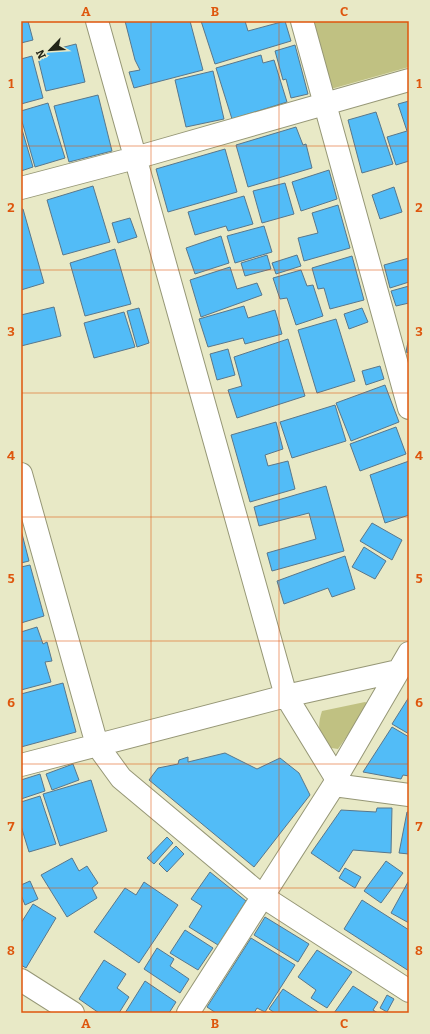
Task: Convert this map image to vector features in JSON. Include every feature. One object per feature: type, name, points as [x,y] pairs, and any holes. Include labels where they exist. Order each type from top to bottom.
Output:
[{"type":"street","points":[[97,21],[286,696],[335,782]]},
{"type":"street","points":[[302,21],[409,408]]},
{"type":"street","points":[[21,188],[135,158],[409,80]]},
{"type":"street","points":[[21,474],[97,745],[121,778],[262,896],[409,991]]},
{"type":"street","points":[[21,765],[286,696],[404,662]]},
{"type":"street","points":[[188,1013],[335,782],[404,662]]},
{"type":"street","points":[[335,782],[409,795]]},
{"type":"street","points":[[21,980],[73,1013]]},
{"type":"green space","points":[[313,21],[409,21],[409,67],[331,89]]},
{"type":"green space","points":[[365,702],[369,704],[338,749],[325,747],[319,729],[322,711]]},
{"type":"building","points":[[21,21],[28,21],[33,40],[21,43]]},
{"type":"building","points":[[125,21],[190,21],[203,70],[134,88],[129,72],[140,70],[135,60]]},
{"type":"building","points":[[201,21],[245,21],[248,31],[285,21],[291,41],[215,64]]},
{"type":"building","points":[[76,44],[85,82],[46,91],[37,54]]},
{"type":"building","points":[[295,45],[308,94],[291,98],[286,79],[283,80],[275,51]]},
{"type":"building","points":[[261,55],[263,63],[274,60],[287,102],[232,119],[216,68]]},
{"type":"building","points":[[32,56],[43,98],[21,104],[21,59]]},
{"type":"building","points":[[213,71],[224,119],[186,127],[175,80]]},
{"type":"building","points":[[98,95],[112,151],[69,162],[54,106]]},
{"type":"building","points":[[409,101],[409,161],[396,165],[387,137],[407,131],[398,104]]},
{"type":"building","points":[[48,103],[65,158],[35,167],[21,118],[21,111]]},
{"type":"building","points":[[376,112],[393,164],[362,173],[348,120]]},
{"type":"building","points":[[21,126],[33,167],[21,171]]},
{"type":"building","points":[[296,127],[303,145],[306,144],[312,168],[248,187],[236,145]]},
{"type":"building","points":[[225,149],[237,192],[168,212],[156,169]]},
{"type":"building","points":[[329,170],[337,199],[301,211],[292,182]]},
{"type":"building","points":[[285,183],[294,214],[262,223],[253,191]]},
{"type":"building","points":[[93,186],[110,242],[63,255],[47,200]]},
{"type":"building","points":[[394,187],[402,212],[380,219],[372,195]]},
{"type":"building","points":[[244,196],[253,224],[228,231],[226,226],[195,235],[188,212]]},
{"type":"building","points":[[338,205],[350,248],[304,261],[298,238],[318,233],[312,213]]},
{"type":"building","points":[[21,209],[23,209],[44,283],[21,290]]},
{"type":"building","points":[[130,218],[137,237],[118,243],[112,223]]},
{"type":"building","points":[[264,226],[272,252],[235,263],[227,236]]},
{"type":"building","points":[[221,236],[229,263],[195,274],[186,248]]},
{"type":"building","points":[[115,249],[131,304],[85,316],[70,263]]},
{"type":"building","points":[[267,255],[271,269],[245,276],[241,263]]},
{"type":"building","points":[[297,255],[301,266],[276,274],[272,263]]},
{"type":"building","points":[[352,256],[364,300],[330,309],[324,288],[318,289],[312,268]]},
{"type":"building","points":[[409,258],[409,282],[390,288],[384,265]]},
{"type":"building","points":[[230,267],[237,289],[257,283],[262,295],[201,317],[190,280]]},
{"type":"building","points":[[301,270],[307,286],[313,285],[323,316],[296,325],[287,298],[280,299],[273,278]]},
{"type":"building","points":[[409,286],[409,303],[396,306],[391,291]]},
{"type":"building","points":[[244,306],[248,318],[275,310],[282,334],[245,344],[243,338],[208,347],[199,319]]},
{"type":"building","points":[[54,307],[61,336],[21,346],[21,315]]},
{"type":"building","points":[[139,308],[149,343],[137,347],[127,311]]},
{"type":"building","points":[[362,308],[368,322],[349,329],[344,314]]},
{"type":"building","points":[[124,312],[135,347],[94,358],[84,323]]},
{"type":"building","points":[[336,319],[355,381],[317,393],[298,330]]},
{"type":"building","points":[[409,337],[409,353],[406,352]]},
{"type":"building","points":[[288,339],[305,396],[237,418],[228,390],[242,386],[234,357]]},
{"type":"building","points":[[228,349],[235,375],[217,380],[210,354]]},
{"type":"building","points":[[380,366],[384,379],[366,385],[362,371]]},
{"type":"building","points":[[385,385],[399,422],[351,441],[336,403]]},
{"type":"building","points":[[335,405],[346,441],[292,458],[280,422]]},
{"type":"building","points":[[276,422],[283,449],[265,455],[268,466],[288,461],[295,489],[250,502],[231,435]]},
{"type":"building","points":[[396,427],[406,454],[360,471],[350,444]]},
{"type":"building","points":[[409,461],[409,515],[385,523],[370,475]]},
{"type":"building","points":[[326,486],[344,551],[272,571],[267,553],[316,539],[309,513],[259,526],[254,507]]},
{"type":"building","points":[[372,523],[402,540],[392,560],[360,541]]},
{"type":"building","points":[[21,530],[29,561],[21,563]]},
{"type":"building","points":[[364,547],[386,561],[375,579],[352,567]]},
{"type":"building","points":[[345,556],[355,589],[332,597],[328,588],[284,604],[277,581]]},
{"type":"building","points":[[30,565],[44,616],[21,623],[21,567]]},
{"type":"building","points":[[37,627],[43,644],[47,642],[52,661],[45,662],[51,682],[21,690],[21,632]]},
{"type":"building","points":[[63,683],[76,732],[21,747],[21,694]]},
{"type":"building","points":[[409,697],[409,734],[392,724]]},
{"type":"building","points":[[392,727],[409,737],[409,776],[403,775],[401,779],[363,772]]},
{"type":"building","points":[[225,753],[257,769],[280,758],[299,773],[310,795],[254,867],[149,780],[158,768],[178,764],[179,760],[188,757],[188,762]]},
{"type":"building","points":[[73,764],[79,780],[52,790],[46,774]]},
{"type":"building","points":[[40,774],[45,791],[21,799],[21,780]]},
{"type":"building","points":[[91,780],[107,831],[60,846],[43,794]]},
{"type":"building","points":[[40,796],[56,844],[29,852],[21,826],[21,802]]},
{"type":"building","points":[[377,808],[392,808],[391,853],[353,850],[339,872],[311,853],[341,810],[376,812]]},
{"type":"building","points":[[407,812],[409,812],[409,854],[399,853]]},
{"type":"building","points":[[167,837],[173,843],[154,864],[147,858]]},
{"type":"building","points":[[176,846],[184,854],[167,872],[159,864]]},
{"type":"building","points":[[72,858],[79,871],[87,866],[98,883],[92,888],[97,898],[67,917],[41,875]]},
{"type":"building","points":[[386,861],[403,873],[381,903],[364,891]]},
{"type":"building","points":[[345,868],[361,877],[355,888],[339,878]]},
{"type":"building","points":[[210,872],[246,901],[218,945],[189,927],[202,906],[191,899]]},
{"type":"building","points":[[30,881],[38,899],[25,905],[21,895],[21,885]]},
{"type":"building","points":[[144,882],[178,905],[139,963],[94,932],[125,888],[136,895]]},
{"type":"building","points":[[409,882],[409,923],[391,913]]},
{"type":"building","points":[[362,900],[409,930],[409,971],[344,929]]},
{"type":"building","points":[[33,904],[56,918],[26,968],[21,965],[21,923]]},
{"type":"building","points":[[265,917],[309,944],[298,962],[254,935]]},
{"type":"building","points":[[185,930],[213,948],[198,970],[170,953]]},
{"type":"building","points":[[251,938],[295,965],[265,1012],[257,1008],[254,1013],[216,1013],[207,1007]]},
{"type":"building","points":[[157,948],[174,959],[170,966],[189,979],[180,993],[144,969]]},
{"type":"building","points":[[317,950],[352,972],[327,1008],[311,998],[316,990],[298,977]]},
{"type":"building","points":[[104,960],[126,974],[117,988],[129,997],[119,1013],[99,1013],[79,999]]},
{"type":"building","points":[[145,981],[176,1002],[169,1013],[125,1013]]},
{"type":"building","points":[[353,986],[378,1002],[373,1010],[378,1013],[334,1013]]},
{"type":"building","points":[[283,989],[320,1013],[275,1013],[269,1009]]},
{"type":"building","points":[[387,995],[394,999],[387,1012],[380,1008]]}]
